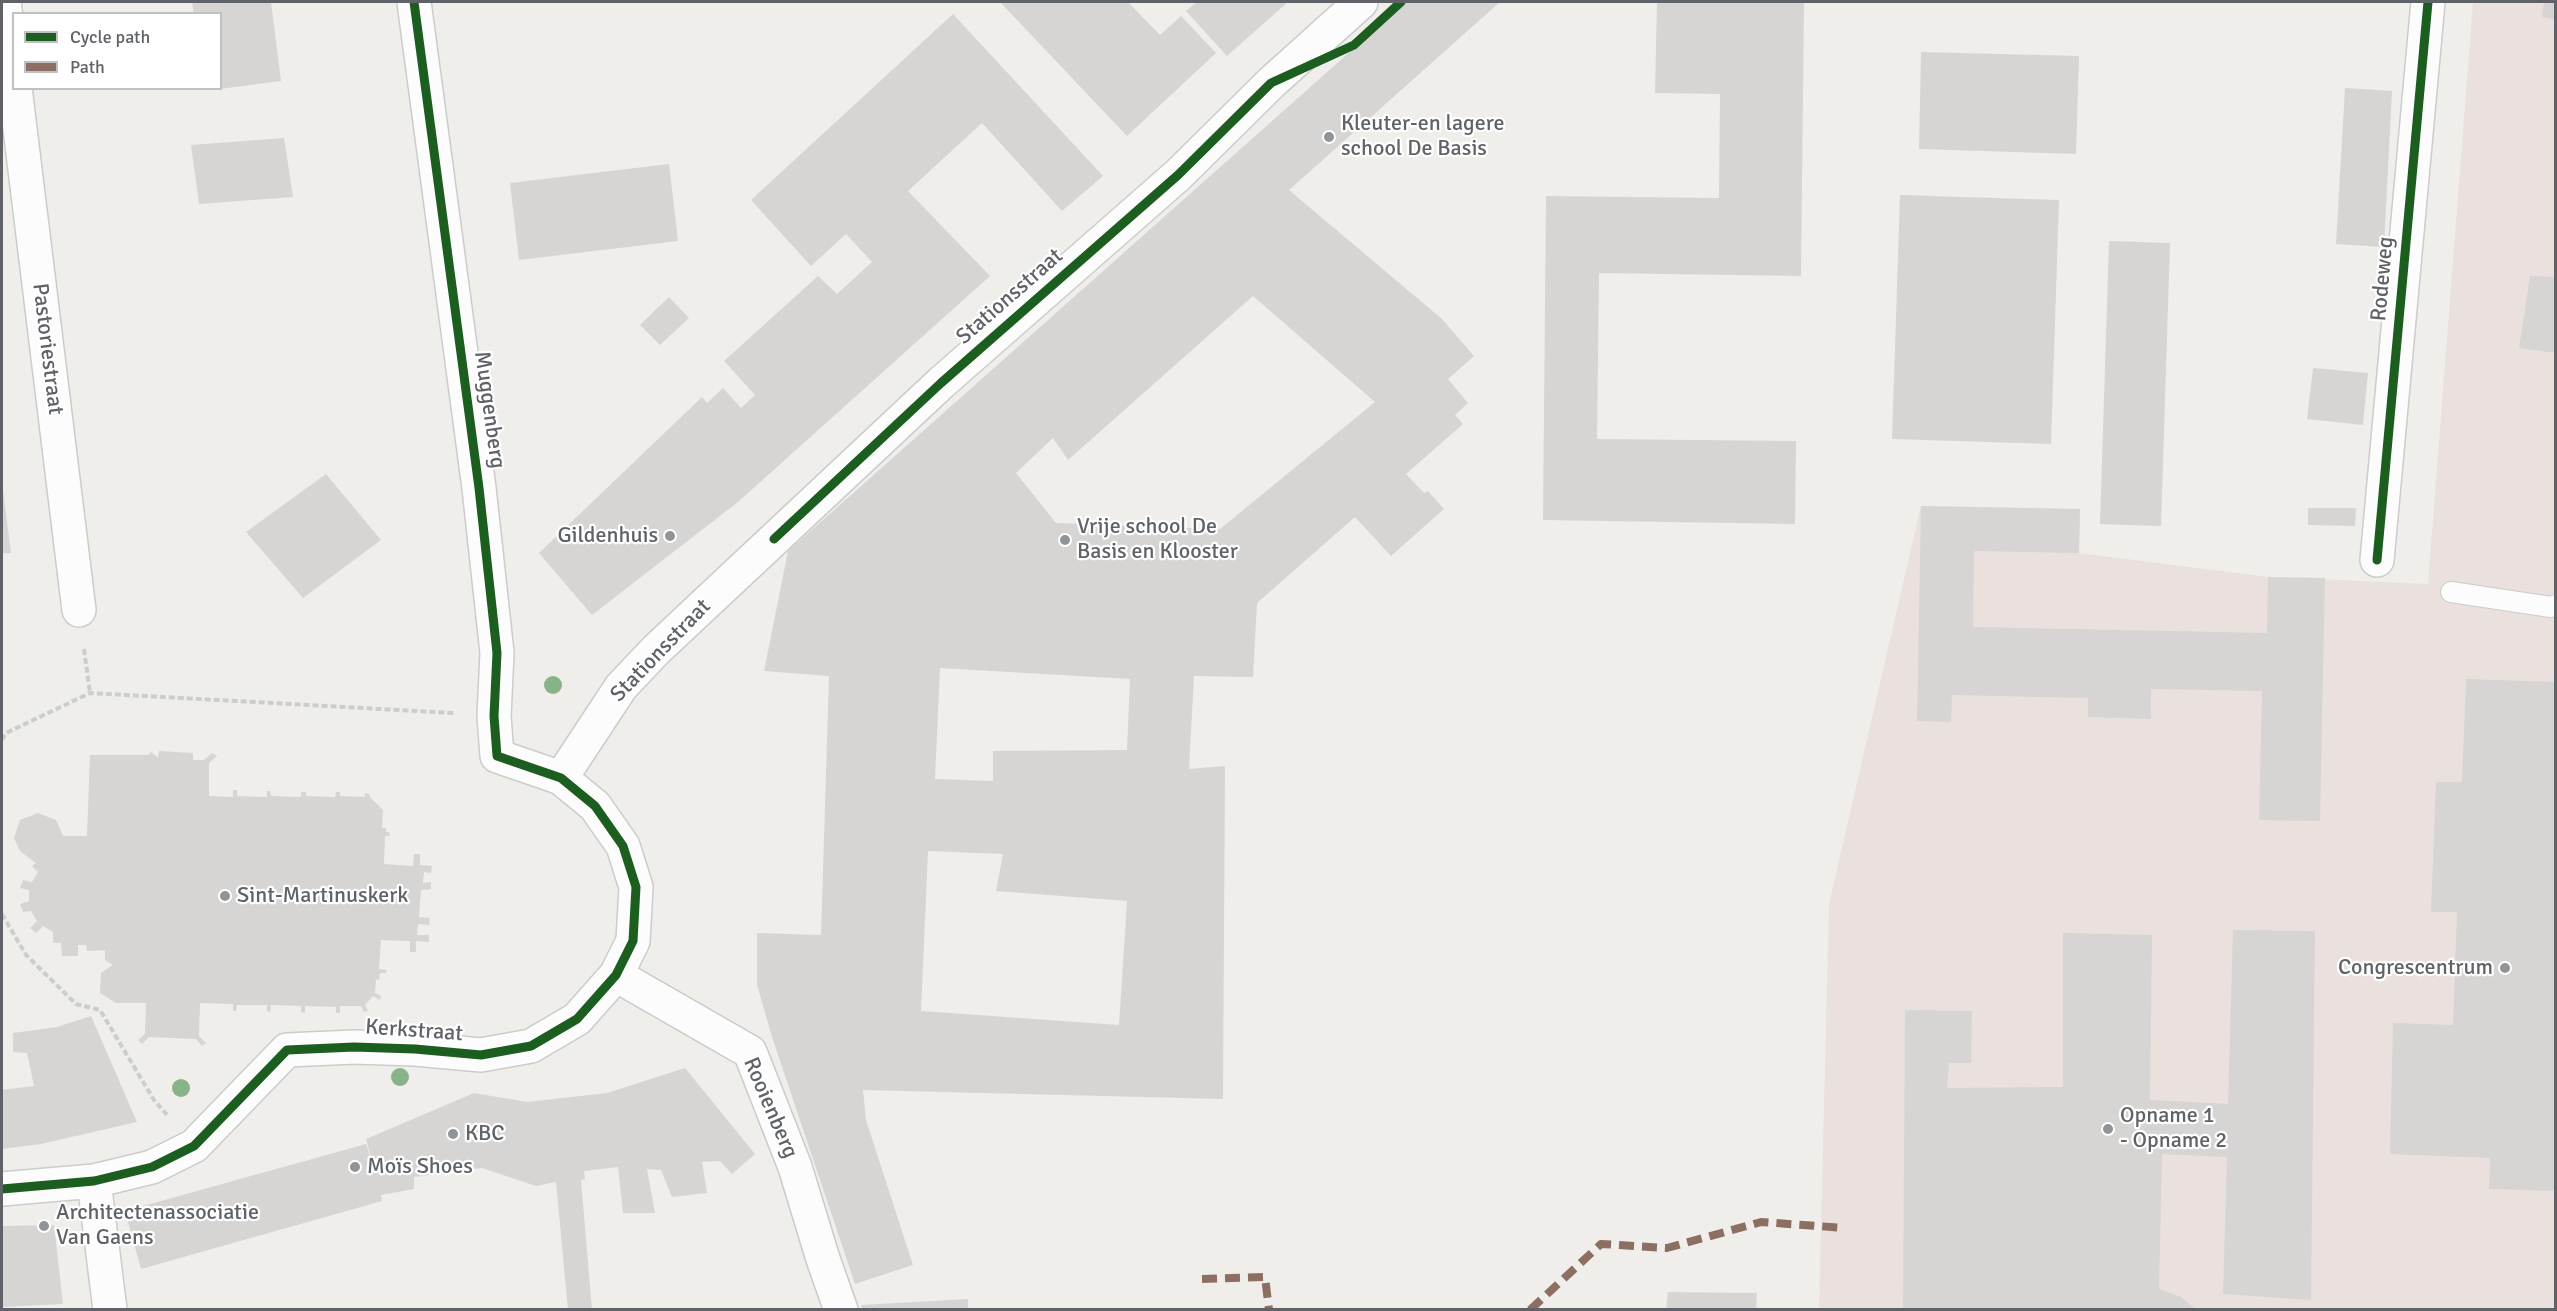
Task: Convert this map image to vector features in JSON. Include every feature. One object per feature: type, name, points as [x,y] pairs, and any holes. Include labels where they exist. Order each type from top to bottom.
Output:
[{"type":"street","points":[[4,2],[12,63]]},
{"type":"street","name":"Muggenberg","points":[[414,2],[479,488],[497,653],[494,716],[497,756],[561,778]]},
{"type":"street","name":"Stationsstraat","points":[[561,778],[621,687],[656,650],[941,383],[1178,175],[1271,83],[1361,2]]},
{"type":"street","name":"Rodeweg","points":[[2377,560],[2428,2]]},
{"type":"street","name":"Pastoriestraat","points":[[15,90],[79,610]]},
{"type":"street","name":"Kerkstraat","points":[[2,1189],[94,1181],[152,1167],[194,1146],[287,1050],[354,1047],[415,1049],[481,1056],[531,1046],[577,1019],[616,975],[633,940],[636,886],[623,846],[596,806],[561,778]]},
{"type":"street","name":"Rooienberg","points":[[616,975],[750,1052],[795,1167],[822,1259],[841,1310]]},
{"type":"street","points":[[94,1181],[110,1310]]},
{"type":"lane","points":[[2451,592],[2551,607],[2556,605]]},
{"type":"path","points":[[2,740],[6,733],[90,693],[494,716]]},
{"type":"path","points":[[2,914],[26,954],[76,1004],[100,1010],[154,1100],[194,1146]]},
{"type":"shaded area","points":[[2473,2],[2555,2],[2555,1309],[1819,1310],[1829,904],[1921,506],[2080,509],[2079,553],[2268,577],[2428,584]]},
{"type":"building","points":[[192,2],[271,2],[281,81],[222,89],[222,12],[194,12]]},
{"type":"building","points":[[1000,2],[1128,2],[1160,35],[1181,16],[1216,53],[1127,136]]},
{"type":"building","points":[[1197,2],[1288,2],[1227,56],[1186,11]]},
{"type":"building","name":"Vrije school De Basis en Klooster","points":[[1406,2],[1500,2],[1289,190],[1442,319],[1474,356],[1448,379],[1468,403],[1455,415],[1463,424],[1406,474],[1424,493],[1428,491],[1444,509],[1391,556],[1355,517],[1257,603],[1253,677],[1194,676],[1189,769],[1225,766],[1223,1099],[863,1090],[866,1120],[913,1265],[855,1284],[772,1037],[757,985],[757,933],[821,935],[829,676],[764,671],[788,551]],"holes":[[[1253,296],[1375,402],[1220,529],[1056,523],[1016,473],[1053,438],[1068,460]],[[940,668],[1130,679],[1127,750],[993,751],[993,781],[935,779]],[[928,851],[1003,854],[996,891],[1127,901],[1119,1025],[921,1011]]]},
{"type":"building","points":[[1657,2],[1804,2],[1801,276],[1599,273],[1597,439],[1796,441],[1795,524],[1543,520],[1546,196],[1719,198],[1720,94],[1655,93]]},
{"type":"building","points":[[2544,2],[2556,2],[2556,20],[2542,17]]},
{"type":"building","points":[[953,14],[1103,176],[1062,211],[982,123],[908,191],[990,276],[738,502],[592,615],[539,553],[702,397],[707,403],[723,388],[741,408],[755,395],[724,361],[818,276],[837,294],[872,262],[846,234],[811,266],[751,200]]},
{"type":"building","points":[[1921,52],[2079,56],[2076,154],[1919,149]]},
{"type":"building","points":[[2345,88],[2392,91],[2384,247],[2336,244]]},
{"type":"building","points":[[284,138],[293,197],[199,204],[191,145]]},
{"type":"building","points":[[669,164],[678,241],[519,260],[510,183]]},
{"type":"building","points":[[1900,195],[2059,200],[2051,444],[1892,439]]},
{"type":"building","points":[[2109,241],[2170,243],[2161,526],[2100,524]]},
{"type":"building","points":[[2530,276],[2556,277],[2556,353],[2519,348]]},
{"type":"building","points":[[669,297],[689,318],[660,345],[640,325]]},
{"type":"building","points":[[2313,368],[2368,373],[2363,425],[2307,419]]},
{"type":"building","points":[[326,474],[381,540],[303,598],[246,532]]},
{"type":"building","points":[[2,483],[11,553],[2,553]]},
{"type":"building","points":[[1921,506],[2080,509],[2079,553],[1974,551],[1973,627],[2267,633],[2268,577],[2325,578],[2320,821],[2259,820],[2262,691],[2151,689],[2151,719],[2088,717],[2088,698],[1952,695],[1951,722],[1917,721]]},
{"type":"building","points":[[2308,508],[2356,508],[2355,526],[2308,525]]},
{"type":"building","name":"Congrescentrum","points":[[2466,679],[2556,682],[2556,1191],[2489,1189],[2490,1158],[2390,1154],[2393,1023],[2453,1025],[2457,912],[2431,912],[2436,782],[2462,782]]},
{"type":"building","name":"Sint-Martinuskerk","points":[[159,751],[193,753],[193,760],[204,760],[212,753],[217,756],[209,763],[209,796],[233,797],[233,790],[237,790],[237,796],[267,797],[267,791],[270,791],[271,796],[301,797],[301,792],[306,792],[306,796],[335,797],[336,792],[340,792],[340,796],[365,797],[365,793],[369,794],[383,810],[382,828],[386,828],[390,836],[385,836],[384,864],[413,866],[414,854],[420,854],[420,865],[432,866],[431,873],[424,872],[423,883],[431,882],[431,889],[421,890],[419,917],[430,918],[429,925],[418,924],[417,935],[429,935],[429,942],[416,941],[416,952],[410,952],[410,941],[381,940],[379,969],[387,970],[386,973],[380,973],[379,980],[376,979],[375,993],[381,996],[380,1000],[373,996],[365,1005],[368,1011],[364,1012],[361,1006],[340,1006],[340,1013],[336,1013],[336,1007],[305,1006],[305,1013],[301,1012],[301,1006],[271,1005],[270,1012],[267,1011],[267,1005],[237,1005],[236,1011],[233,1011],[233,1004],[200,1003],[199,1036],[206,1043],[202,1046],[196,1039],[149,1037],[142,1044],[138,1040],[145,1034],[146,1003],[116,1003],[100,993],[101,973],[113,965],[105,960],[105,950],[87,951],[86,945],[78,945],[78,956],[62,956],[61,943],[53,943],[53,932],[43,926],[36,933],[30,928],[37,921],[31,911],[23,912],[20,904],[29,901],[29,890],[20,888],[23,880],[32,882],[38,872],[32,866],[36,863],[20,851],[14,838],[20,820],[38,813],[56,820],[63,836],[87,836],[90,755],[148,755],[151,752],[158,758]]},
{"type":"building","name":"Opname 1 - Opname 2","points":[[2233,930],[2315,931],[2311,1300],[2223,1294],[2227,1157],[2162,1154],[2159,1289],[2181,1297],[2196,1310],[1903,1310],[1905,1010],[1972,1011],[1971,1063],[1949,1063],[1947,1088],[2063,1087],[2063,933],[2152,935],[2150,1100],[2228,1104]]},
{"type":"building","points":[[91,1016],[137,1122],[41,1144],[2,1149],[2,1090],[34,1086],[27,1053],[13,1052],[13,1033],[57,1027]]},
{"type":"building","points":[[685,1068],[755,1154],[732,1174],[720,1161],[702,1162],[707,1193],[672,1197],[661,1170],[647,1169],[655,1213],[623,1213],[618,1167],[584,1171],[585,1179],[581,1180],[592,1310],[568,1310],[556,1182],[536,1186],[482,1168],[414,1177],[414,1189],[381,1195],[382,1201],[141,1269],[125,1211],[366,1144],[375,1171],[366,1139],[474,1093],[527,1102],[607,1093]]},
{"type":"building","points":[[54,1225],[63,1304],[2,1307],[2,1226]]},
{"type":"building","points":[[1668,1292],[1757,1293],[1756,1310],[1666,1310]]},
{"type":"building","points":[[968,1299],[968,1310],[863,1310],[861,1305]]},
{"type":"marked path","points":[[1530,1310],[1601,1244],[1667,1248],[1761,1222],[1845,1228]]},
{"type":"marked path","points":[[1202,1279],[1265,1277],[1269,1310]]},
{"type":"cycle path","points":[[2,1189],[94,1181],[152,1167],[194,1146],[287,1050],[354,1047],[415,1049],[481,1055],[531,1046],[577,1019],[616,975],[633,941],[636,887],[623,846],[595,806],[561,778],[497,756],[494,716],[497,653],[479,488],[414,2]]},
{"type":"cycle path","points":[[774,539],[941,383],[1178,175],[1271,83],[1354,45],[1401,2]]},
{"type":"cycle path","points":[[2377,560],[2428,2]]},
{"type":"place","name":"Kleuter-en lagere school De Basis","points":[[1329,137]]},
{"type":"place","name":"Gildenhuis","points":[[670,536]]},
{"type":"place","name":"Vrije school De Basis en Klooster","points":[[1065,540]]},
{"type":"place","name":"Sint-Martinuskerk","points":[[225,896]]},
{"type":"place","name":"Congrescentrum","points":[[2505,968]]},
{"type":"place","name":"Opname 1 - Opname 2","points":[[2108,1129]]},
{"type":"place","name":"KBC","points":[[453,1134]]},
{"type":"place","name":"Moïs Shoes","points":[[355,1167]]},
{"type":"place","name":"Architectenassociatie Van Gaens","points":[[44,1226]]}]
